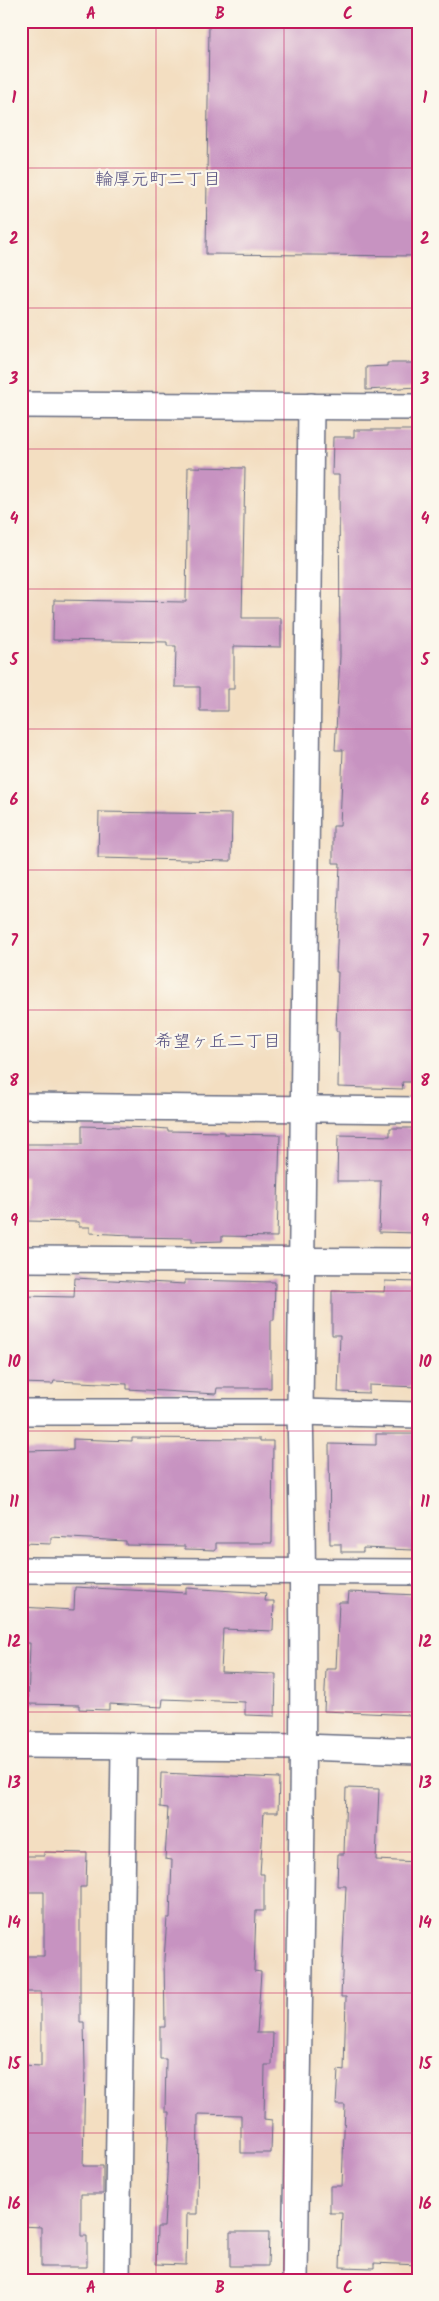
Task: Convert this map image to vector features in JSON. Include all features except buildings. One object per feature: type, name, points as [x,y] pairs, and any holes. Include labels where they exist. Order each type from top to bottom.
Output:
[{"type":"street","points":[[21,406],[418,407]]},
{"type":"street","points":[[295,2280],[303,1747],[304,1572],[300,1412],[310,406]]},
{"type":"street","points":[[21,1106],[418,1110]]},
{"type":"street","points":[[21,1259],[418,1261]]},
{"type":"street","points":[[21,1412],[300,1412],[418,1415]]},
{"type":"street","points":[[21,1570],[418,1572]]},
{"type":"street","points":[[21,1745],[303,1747],[418,1751]]},
{"type":"street","points":[[117,2280],[124,1747]]},
{"type":"district","name":"輪厚元町二丁目","points":[[158,179]]},
{"type":"district","name":"希望ヶ丘二丁目","points":[[218,1041]]}]
